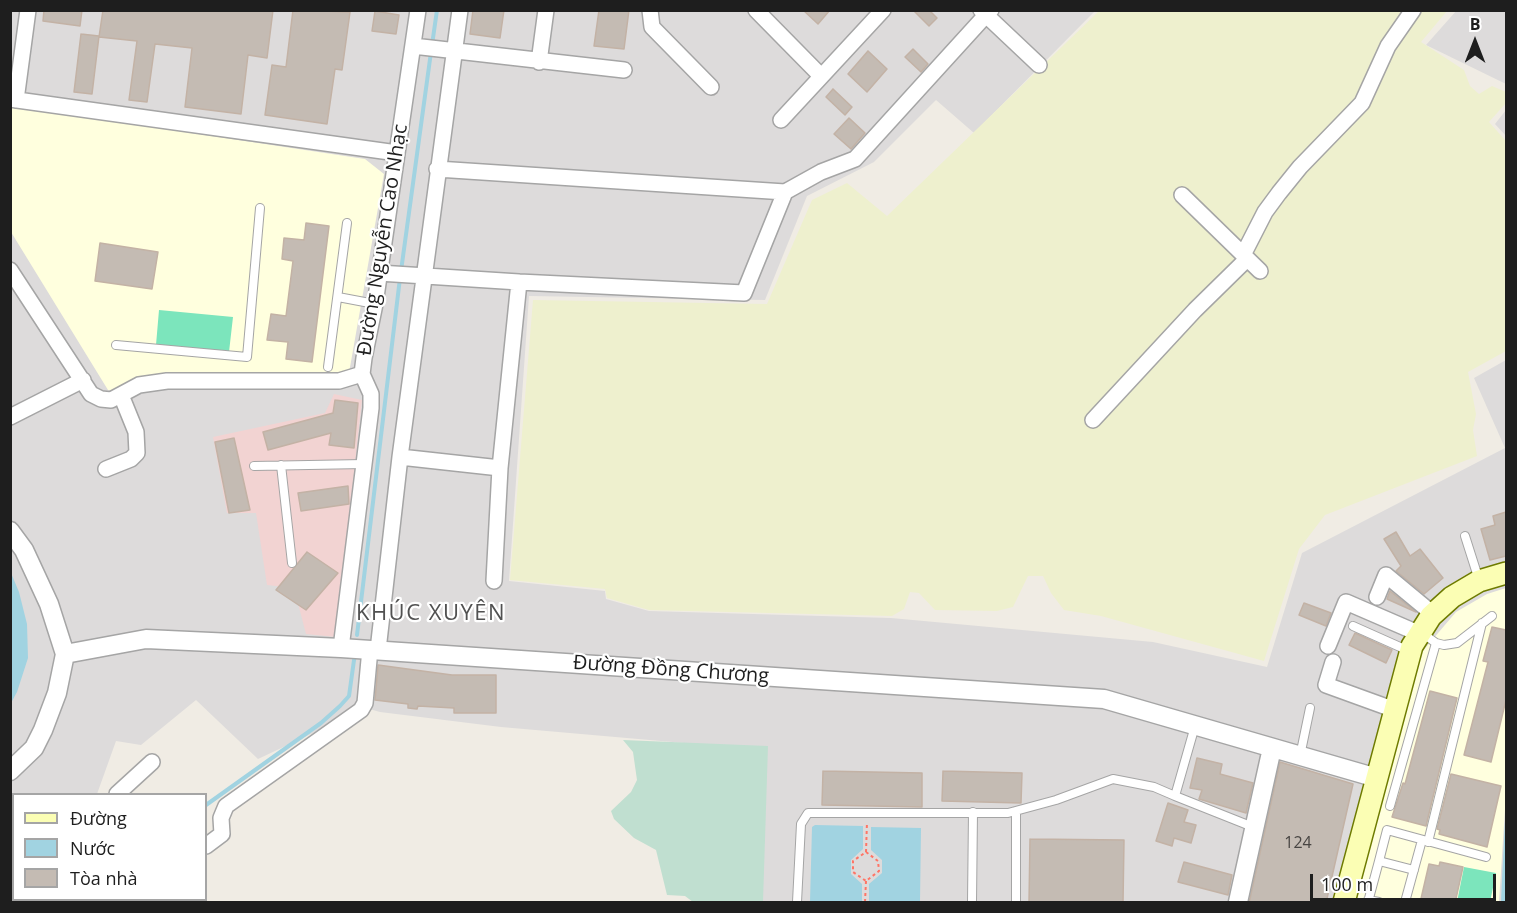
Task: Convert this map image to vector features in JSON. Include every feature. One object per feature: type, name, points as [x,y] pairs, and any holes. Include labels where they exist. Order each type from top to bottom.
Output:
[{"type":"main road","points":[[1344,903],[1395,710],[1433,614],[1452,597],[1479,581],[1506,573]]},
{"type":"street","points":[[28,10],[13,99],[397,153]]},
{"type":"street","name":"Đường Nguyễn Cao Nhạc","points":[[361,649],[364,464],[372,399],[362,374],[375,304],[384,274],[397,153],[417,47],[418,10]]},
{"type":"street","points":[[207,845],[222,834],[221,818],[226,806],[361,710],[365,703],[361,649],[400,457],[420,277],[437,169],[451,51],[460,10]]},
{"type":"street","points":[[539,62],[546,10]]},
{"type":"street","points":[[650,10],[652,27],[711,87]]},
{"type":"street","points":[[781,120],[820,75],[883,10]]},
{"type":"street","points":[[1093,420],[1245,257],[1279,193],[1300,167],[1362,103],[1388,46],[1413,10]]},
{"type":"street","points":[[759,11],[820,75]]},
{"type":"street","points":[[437,169],[785,192],[821,172],[855,159],[986,12],[1039,64]]},
{"type":"street","points":[[417,47],[624,70]]},
{"type":"street","points":[[384,274],[744,293],[785,192]]},
{"type":"street","points":[[1182,195],[1260,271]]},
{"type":"street","points":[[10,270],[91,394],[111,400],[139,385],[167,381],[339,381],[362,374]]},
{"type":"street","points":[[494,581],[500,468],[519,282]]},
{"type":"street","points":[[10,417],[83,380]]},
{"type":"street","points":[[106,469],[131,459],[137,453],[136,432],[120,395]]},
{"type":"street","points":[[400,457],[500,468]]},
{"type":"street","points":[[10,531],[24,550],[49,604],[65,654],[57,693],[43,730],[34,748],[10,771]]},
{"type":"street","points":[[1377,597],[1386,575],[1433,614]]},
{"type":"street","points":[[1328,646],[1346,602],[1422,640]]},
{"type":"street","name":"Đường Đồng Chương","points":[[65,654],[146,639],[361,649],[1104,699],[1377,778]]},
{"type":"street","points":[[1333,662],[1326,685],[1395,710]]},
{"type":"street","points":[[1238,903],[1272,748]]},
{"type":"street","points":[[119,793],[152,762]]},
{"type":"lane","points":[[116,345],[247,357],[260,208]]},
{"type":"lane","points":[[328,367],[347,223]]},
{"type":"lane","points":[[338,297],[375,304]]},
{"type":"lane","points":[[254,466],[364,464]]},
{"type":"lane","points":[[281,465],[292,564]]},
{"type":"lane","points":[[1465,536],[1479,581]]},
{"type":"lane","points":[[1353,626],[1444,645],[1456,643],[1492,616]]},
{"type":"lane","points":[[1405,903],[1425,841],[1482,623]]},
{"type":"lane","points":[[1390,806],[1422,640]]},
{"type":"lane","points":[[1300,756],[1310,708]]},
{"type":"lane","points":[[1175,795],[1195,726]]},
{"type":"lane","points":[[797,903],[801,824],[804,815],[814,812],[1016,811],[1113,779],[1154,787],[1254,828]]},
{"type":"lane","points":[[1016,811],[1016,903]]},
{"type":"lane","points":[[972,903],[973,812]]},
{"type":"lane","points":[[1379,903],[1368,901],[1387,830],[1486,857]]},
{"type":"lane","points":[[1379,861],[1414,870]]},
{"type":"path","points":[[866,852],[867,812]]},
{"type":"path","points":[[866,852],[878,861],[879,872],[866,881]]},
{"type":"path","points":[[866,852],[853,861],[854,872],[866,881]]},
{"type":"path","points":[[866,881],[866,903]]},
{"type":"shaded area","points":[[1457,10],[1506,11],[1506,84],[1426,45]]},
{"type":"shaded area","points":[[11,11],[1095,11],[974,133],[936,100],[874,162],[807,196],[765,300],[529,296],[509,581],[605,591],[606,599],[649,611],[891,618],[1153,642],[1267,667],[1302,553],[1505,448],[1474,378],[1506,360],[1506,902],[759,902],[764,750],[501,727],[380,712],[366,708],[258,759],[196,700],[141,745],[116,741],[97,793],[12,793],[11,902]]},
{"type":"shaded area","points":[[1099,11],[1447,11],[1421,42],[1464,70],[1470,86],[1479,94],[1492,86],[1506,92],[1506,103],[1489,122],[1506,141],[1506,351],[1468,372],[1476,414],[1473,430],[1477,456],[1325,515],[1299,549],[1264,661],[1101,616],[1064,610],[1051,593],[1043,576],[1028,576],[1013,607],[997,611],[935,610],[919,593],[910,592],[904,609],[892,616],[649,610],[607,598],[605,589],[510,580],[533,300],[767,304],[812,200],[847,183],[887,216]]},
{"type":"shaded area","points":[[11,106],[365,159],[384,174],[349,373],[343,377],[180,373],[156,375],[113,391],[108,390],[11,232]]},
{"type":"shaded area","points":[[1506,110],[1506,136],[1495,124]]},
{"type":"shaded area","points":[[334,394],[362,400],[336,637],[306,634],[294,588],[267,585],[256,513],[227,513],[213,437],[325,413]]},
{"type":"shaded area","points":[[1506,588],[1506,794],[1499,902],[1356,902],[1421,653],[1456,612],[1487,594]]},
{"type":"shaded area","points":[[623,740],[768,746],[763,902],[693,902],[685,896],[667,895],[656,850],[634,838],[614,819],[611,811],[631,792],[637,780],[633,752]]},
{"type":"green space","points":[[159,310],[233,317],[229,352],[156,345]]},
{"type":"green space","points":[[1464,867],[1496,873],[1490,902],[1457,902]]},
{"type":"water","points":[[11,573],[19,592],[27,624],[28,658],[11,703]]},
{"type":"water","points":[[1506,802],[1506,902],[1501,902],[1502,879]]},
{"type":"water","points":[[815,825],[863,826],[863,849],[851,860],[851,874],[862,884],[862,902],[810,902],[812,827]]},
{"type":"water","points":[[871,827],[921,828],[920,902],[869,902],[869,884],[882,873],[882,860],[871,850]]},
{"type":"building","points":[[44,10],[82,10],[80,26],[43,21]]},
{"type":"building","points":[[103,10],[273,10],[267,58],[248,55],[241,114],[185,107],[192,48],[155,44],[147,102],[129,100],[137,41],[99,37]]},
{"type":"building","points":[[293,10],[350,12],[342,70],[335,69],[327,124],[265,115],[272,65],[286,67]]},
{"type":"building","points":[[473,10],[504,10],[500,38],[470,34]]},
{"type":"building","points":[[599,10],[629,10],[624,49],[594,46]]},
{"type":"building","points":[[803,10],[830,10],[818,24]]},
{"type":"building","points":[[913,10],[929,10],[937,18],[929,26]]},
{"type":"building","points":[[375,11],[399,15],[396,34],[372,31]]},
{"type":"building","points":[[81,34],[99,36],[92,94],[74,92]]},
{"type":"building","points":[[913,49],[928,64],[921,72],[905,57]]},
{"type":"building","points":[[868,51],[887,69],[867,92],[848,74]]},
{"type":"building","points":[[833,89],[852,107],[845,115],[826,97]]},
{"type":"building","points":[[849,118],[865,133],[851,149],[834,134]]},
{"type":"building","points":[[306,223],[329,226],[312,362],[286,359],[288,342],[267,340],[271,314],[286,316],[293,261],[282,259],[284,238],[304,240]]},
{"type":"building","points":[[100,243],[158,252],[152,289],[95,281]]},
{"type":"building","points":[[335,400],[358,403],[354,448],[329,445],[331,433],[268,450],[263,432],[333,413]]},
{"type":"building","points":[[234,438],[250,510],[229,513],[215,442]]},
{"type":"building","points":[[348,486],[349,504],[301,511],[298,493]]},
{"type":"building","points":[[1506,512],[1506,556],[1490,560],[1481,529],[1495,525],[1493,516]]},
{"type":"building","points":[[1396,532],[1410,556],[1420,549],[1443,578],[1424,594],[1396,571],[1401,566],[1384,539]]},
{"type":"building","points":[[307,552],[338,573],[306,610],[276,590]]},
{"type":"building","points":[[1390,591],[1416,612],[1387,599]]},
{"type":"building","points":[[1304,603],[1331,613],[1326,626],[1299,615]]},
{"type":"building","points":[[1492,627],[1506,630],[1506,700],[1491,762],[1464,755],[1488,662],[1483,661]]},
{"type":"building","points":[[1355,633],[1392,650],[1386,663],[1349,645]]},
{"type":"building","points":[[378,665],[452,675],[496,675],[496,713],[454,713],[454,708],[418,706],[417,709],[408,708],[408,704],[375,700]]},
{"type":"building","points":[[1430,691],[1457,698],[1426,826],[1392,817],[1403,783],[1405,784]]},
{"type":"building","points":[[1197,758],[1222,764],[1220,774],[1253,783],[1246,813],[1199,799],[1202,790],[1190,788]]},
{"type":"building","points":[[1280,762],[1353,784],[1326,903],[1249,903]]},
{"type":"building","points":[[823,771],[922,773],[922,807],[822,805]]},
{"type":"building","points":[[943,771],[1022,773],[1021,803],[942,801]]},
{"type":"building","points":[[1451,774],[1501,786],[1487,847],[1439,834],[1440,830],[1437,829]]},
{"type":"building","points":[[1168,803],[1188,810],[1184,822],[1196,825],[1191,843],[1174,838],[1172,846],[1156,841]]},
{"type":"building","points":[[1030,839],[1124,840],[1123,903],[1029,903]]},
{"type":"building","points":[[1184,862],[1232,875],[1228,895],[1178,882]]},
{"type":"building","points":[[1440,862],[1463,867],[1455,903],[1420,903],[1429,864],[1439,866]]},
{"type":"waterway","points":[[432,45],[437,10]]},
{"type":"waterway","points":[[401,271],[431,52]]},
{"type":"waterway","points":[[357,635],[400,278]]},
{"type":"waterway","points":[[207,804],[321,723],[340,706],[349,696],[355,653]]},
{"type":"district","name":"KHÚC XUYÊN","points":[[431,614]]}]
